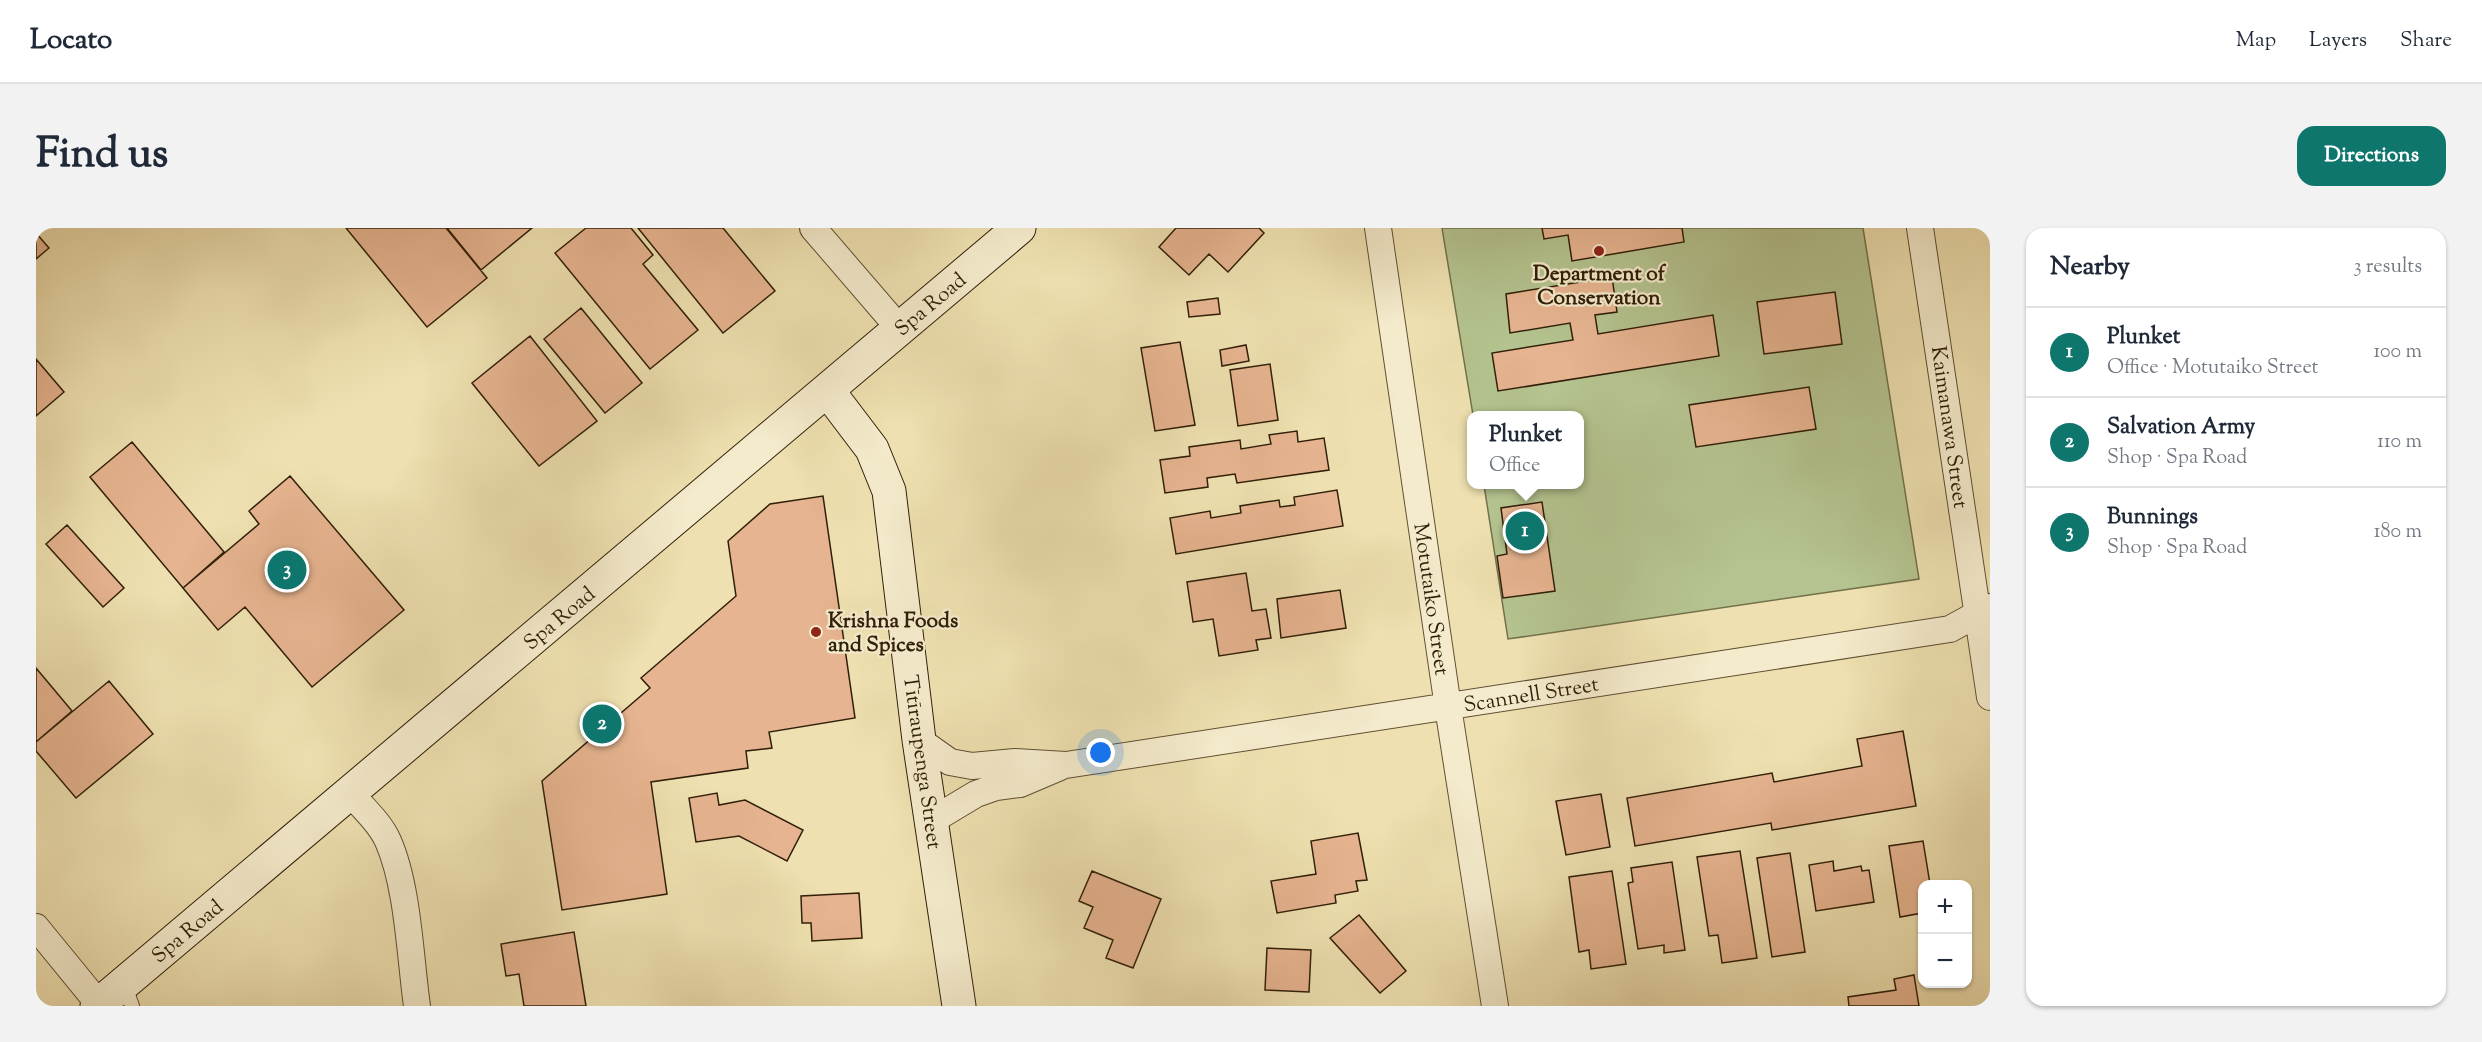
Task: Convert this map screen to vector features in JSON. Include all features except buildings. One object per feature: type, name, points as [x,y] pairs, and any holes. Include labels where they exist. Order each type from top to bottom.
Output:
[{"type":"main road","name":"Spa Road","points":[[98,1005],[128,995],[351,794],[1019,228]]},
{"type":"main road","name":"Tītīraupenga Street","points":[[828,391],[872,449],[889,491],[919,740],[959,1006]]},
{"type":"street","points":[[813,228],[900,329]]},
{"type":"street","name":"Motutaiko Street","points":[[1378,228],[1448,707],[1495,1006]]},
{"type":"street","name":"Kaimanawa Street","points":[[1920,228],[1984,610],[1990,697]]},
{"type":"street","name":"Scannell Street","points":[[919,740],[950,762],[972,766],[1015,762],[1066,765],[1950,629],[1984,610]]},
{"type":"street","name":"Scannell Street","points":[[931,821],[976,794],[996,787],[1020,784],[1066,765]]},
{"type":"street","points":[[351,794],[376,822],[388,840],[399,873],[417,1006]]},
{"type":"street","points":[[36,927],[98,1005]]},
{"type":"green space","points":[[1442,228],[1863,228],[1919,579],[1508,639],[1485,489],[1584,489],[1584,411],[1472,411]]},
{"type":"place","name":"Department of Conservation","points":[[1599,251]]},
{"type":"place","name":"Plunket","points":[[1525,531]]},
{"type":"place","name":"Bunnings","points":[[287,570]]},
{"type":"place","name":"Krishna Foods and Spices","points":[[816,632]]},
{"type":"place","name":"Salvation Army","points":[[602,724]]}]
